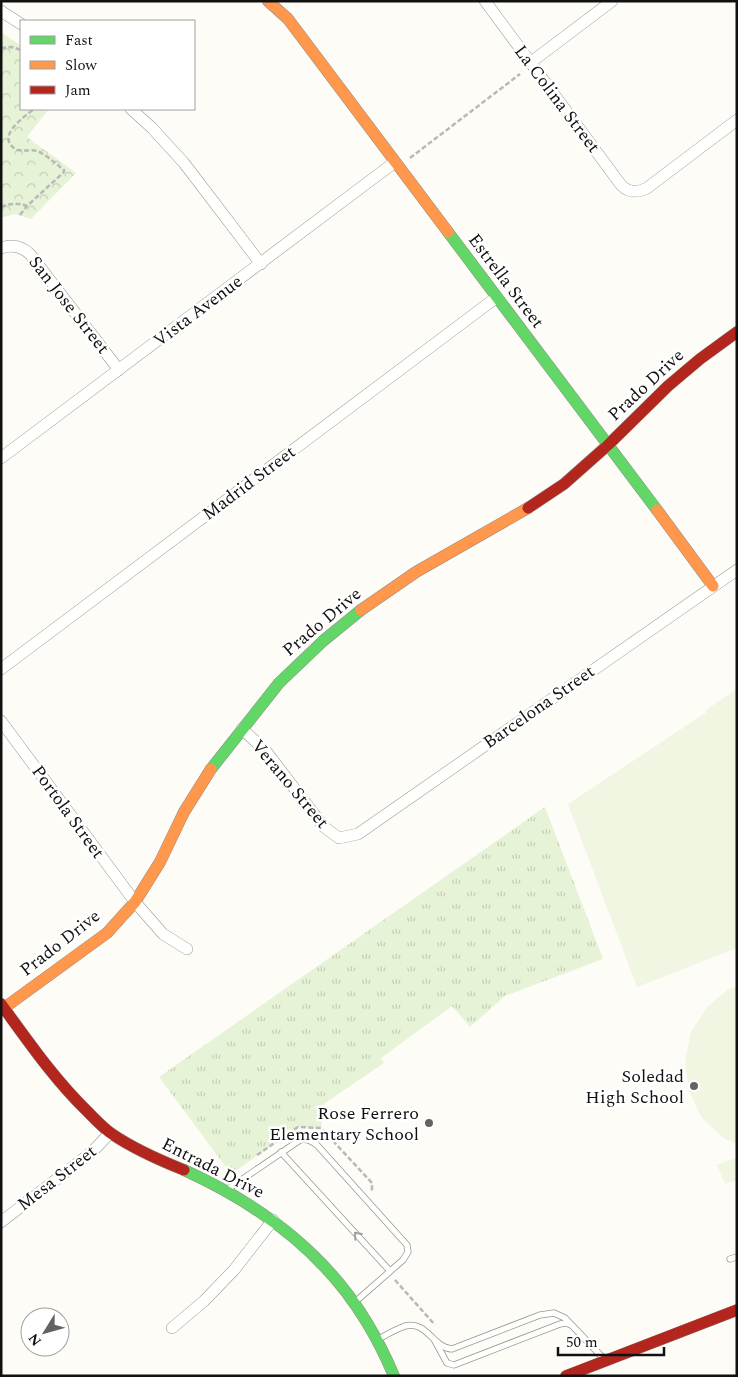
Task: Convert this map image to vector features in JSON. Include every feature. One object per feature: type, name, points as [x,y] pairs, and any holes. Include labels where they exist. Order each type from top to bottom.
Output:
[{"type":"street","name":"Estrella Street","points":[[268,1],[288,19],[713,586]]},
{"type":"street","name":"La Colina Street","points":[[485,1],[621,185],[628,191],[633,192],[647,188],[737,120]]},
{"type":"street","points":[[530,62],[612,1]]},
{"type":"street","points":[[1,11],[20,23]]},
{"type":"street","points":[[132,110],[152,128],[184,163],[261,264]]},
{"type":"street","name":"Vista Avenue","points":[[1,458],[395,162]]},
{"type":"street","name":"San Jose Street","points":[[1,248],[15,246],[24,249],[35,260],[119,370]]},
{"type":"street","name":"Madrid Street","points":[[1,669],[497,298]]},
{"type":"street","name":"Prado Drive","points":[[2,1008],[107,933],[135,902],[160,862],[189,804],[214,764],[279,684],[323,641],[366,606],[416,572],[520,514],[564,484],[608,445],[668,386],[700,359],[737,332]]},
{"type":"street","name":"Barcelona Street","points":[[339,838],[358,834],[737,570]]},
{"type":"street","name":"Portola Street","points":[[1,721],[135,902],[163,934],[187,949]]},
{"type":"street","name":"Verano Street","points":[[242,729],[265,750],[324,827],[339,838]]},
{"type":"street","name":"Entrada Drive","points":[[2,1008],[49,1069],[82,1107],[110,1133],[141,1151],[226,1191],[273,1220],[297,1239],[326,1268],[353,1303],[377,1340],[394,1376]]},
{"type":"street","name":"Mesa Street","points":[[1,1222],[92,1152],[110,1133]]},
{"type":"street","points":[[172,1328],[204,1301],[234,1270],[273,1220]]},
{"type":"street","points":[[566,1376],[737,1310]]},
{"type":"lane","points":[[226,1191],[300,1140],[310,1140],[317,1145],[407,1245],[408,1252],[405,1258],[353,1303]]},
{"type":"lane","points":[[282,1152],[390,1271]]},
{"type":"lane","points":[[377,1340],[412,1325],[419,1327],[443,1346],[452,1348],[540,1314],[554,1313],[565,1318],[605,1361]]},
{"type":"lane","points":[[432,1336],[447,1363],[454,1365],[560,1324],[566,1323],[573,1326]]},
{"type":"path","points":[[1,48],[12,47],[20,50]]},
{"type":"path","points":[[410,158],[520,74]]},
{"type":"path","points":[[20,214],[64,172],[64,170],[41,152],[19,150],[10,145],[9,137],[11,132],[22,118],[33,110]]},
{"type":"path","points":[[1,207],[12,203],[27,206]]},
{"type":"path","points":[[395,1280],[435,1324]]},
{"type":"green space","points":[[1,32],[20,45],[20,110],[48,110],[27,137],[76,173],[31,219],[15,214],[1,218]]},
{"type":"green space","points":[[737,689],[737,948],[637,987],[568,804],[707,712],[706,710]]},
{"type":"green space","points":[[545,807],[603,959],[505,996],[470,1027],[452,1006],[381,1058],[384,1063],[325,1103],[321,1128],[298,1127],[231,1174],[159,1077]]},
{"type":"green space","points":[[737,986],[737,1144],[725,1139],[702,1118],[689,1091],[685,1062],[691,1032],[707,1007],[729,989]]},
{"type":"green space","points":[[737,1157],[737,1180],[725,1184],[717,1165]]},
{"type":"traffic: fast","points":[[448,232],[657,510]]},
{"type":"traffic: fast","points":[[211,769],[279,683],[323,641],[361,610]]},
{"type":"traffic: fast","points":[[184,1170],[211,1183],[263,1214],[309,1252],[349,1296],[374,1335],[394,1376]]},
{"type":"traffic: slow","points":[[268,1],[288,19],[448,232]]},
{"type":"traffic: slow","points":[[361,610],[416,572],[528,508]]},
{"type":"traffic: slow","points":[[657,510],[713,586]]},
{"type":"traffic: slow","points":[[4,1008],[107,933],[135,902],[160,862],[184,812],[211,769]]},
{"type":"traffic: jam","points":[[528,508],[564,484],[608,445],[668,386],[700,359],[737,332]]},
{"type":"traffic: jam","points":[[1,1004],[52,1073],[102,1126],[138,1149],[184,1170]]},
{"type":"traffic: jam","points":[[566,1376],[737,1310]]},
{"type":"place","name":"Soledad High School","points":[[694,1086]]},
{"type":"place","name":"Rose Ferrero Elementary School","points":[[429,1123]]}]
